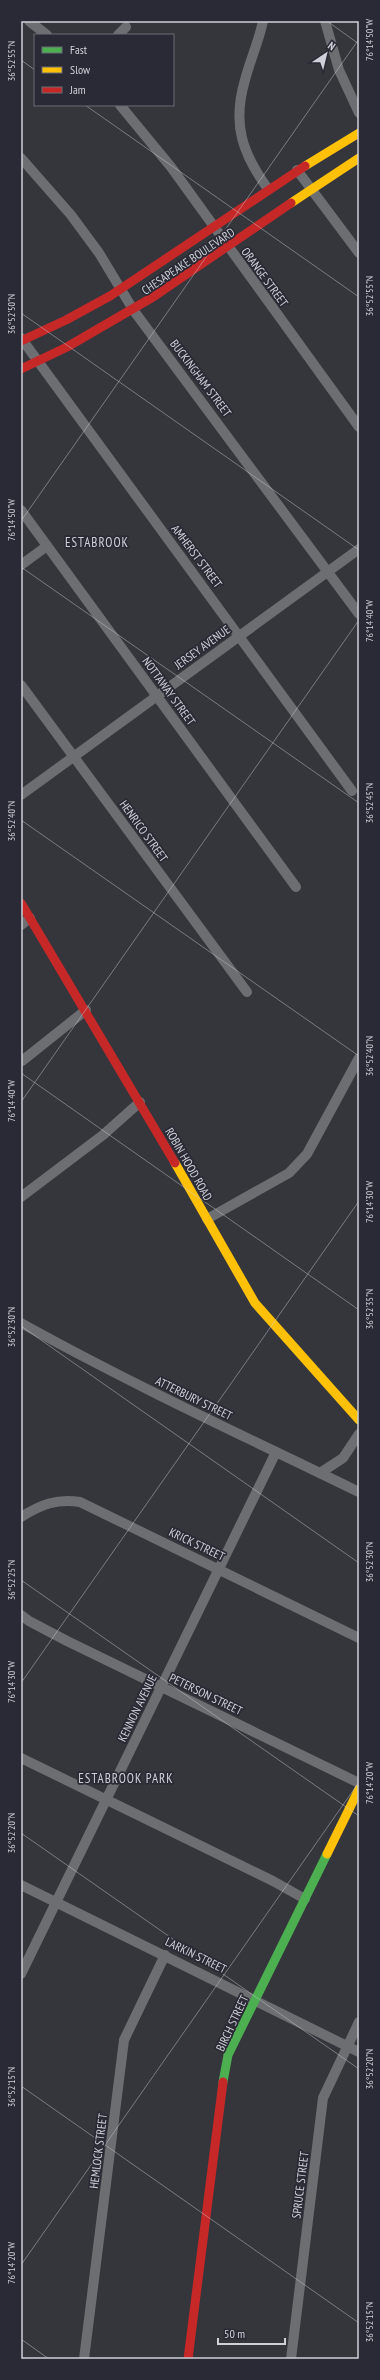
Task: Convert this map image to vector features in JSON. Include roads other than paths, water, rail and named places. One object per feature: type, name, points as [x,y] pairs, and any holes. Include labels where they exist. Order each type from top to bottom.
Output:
[{"type":"street","points":[[29,21],[46,34]]},
{"type":"street","points":[[263,21],[244,81],[238,118],[242,140],[249,161],[268,189]]},
{"type":"street","points":[[325,21],[339,70],[359,113]]},
{"type":"street","points":[[119,34],[126,27]]},
{"type":"street","name":"ORANGE STREET","points":[[121,106],[171,167],[228,248],[359,427]]},
{"type":"street","name":"CHESAPEAKE BOULEVARD","points":[[22,340],[56,325],[121,289],[268,189],[359,133]]},
{"type":"street","name":"BUCKINGHAM STREET","points":[[21,158],[71,215],[99,253],[134,311],[359,614]]},
{"type":"street","name":"CHESAPEAKE BOULEVARD","points":[[21,369],[76,344],[134,311],[359,158]]},
{"type":"street","points":[[297,170],[359,253]]},
{"type":"street","name":"AMHERST STREET","points":[[22,340],[39,361],[352,791]]},
{"type":"street","name":"NOTTAWAY STREET","points":[[21,510],[296,887]]},
{"type":"street","points":[[21,565],[47,546]]},
{"type":"street","name":"JERSEY AVENUE","points":[[21,795],[359,549]]},
{"type":"street","name":"HENRICO STREET","points":[[21,685],[247,992]]},
{"type":"street","name":"ROBIN HOOD ROAD","points":[[21,903],[86,1010],[259,1308],[359,1420]]},
{"type":"street","points":[[21,926],[30,918]]},
{"type":"street","points":[[22,1061],[86,1010]]},
{"type":"street","points":[[207,1219],[289,1173],[299,1164],[307,1154],[359,1058]]},
{"type":"street","points":[[21,1197],[103,1135],[140,1102]]},
{"type":"street","name":"ATTERBURY STREET","points":[[21,1323],[78,1355],[359,1492]]},
{"type":"street","points":[[320,1473],[343,1458],[359,1434]]},
{"type":"street","name":"KENNON AVENUE","points":[[21,1974],[276,1452]]},
{"type":"street","name":"KRICK STREET","points":[[21,1516],[49,1502],[69,1500],[80,1502],[359,1638]]},
{"type":"street","name":"PETERSON STREET","points":[[21,1615],[54,1634],[161,1687],[359,1782]]},
{"type":"street","points":[[21,1758],[273,1881],[305,1899]]},
{"type":"street","name":"BIRCH STREET","points":[[188,2359],[225,2067],[228,2055],[359,1789]]},
{"type":"street","name":"LARKIN STREET","points":[[21,1885],[165,1954],[359,2052]]},
{"type":"street","name":"HEMLOCK STREET","points":[[84,2359],[124,2040],[165,1954]]},
{"type":"street","name":"SPRUCE STREET","points":[[291,2359],[323,2098],[359,2022]]},
{"type":"district","name":"ESTABROOK","points":[[97,542]]},
{"type":"district","name":"ESTABROOK PARK","points":[[126,1778]]}]
